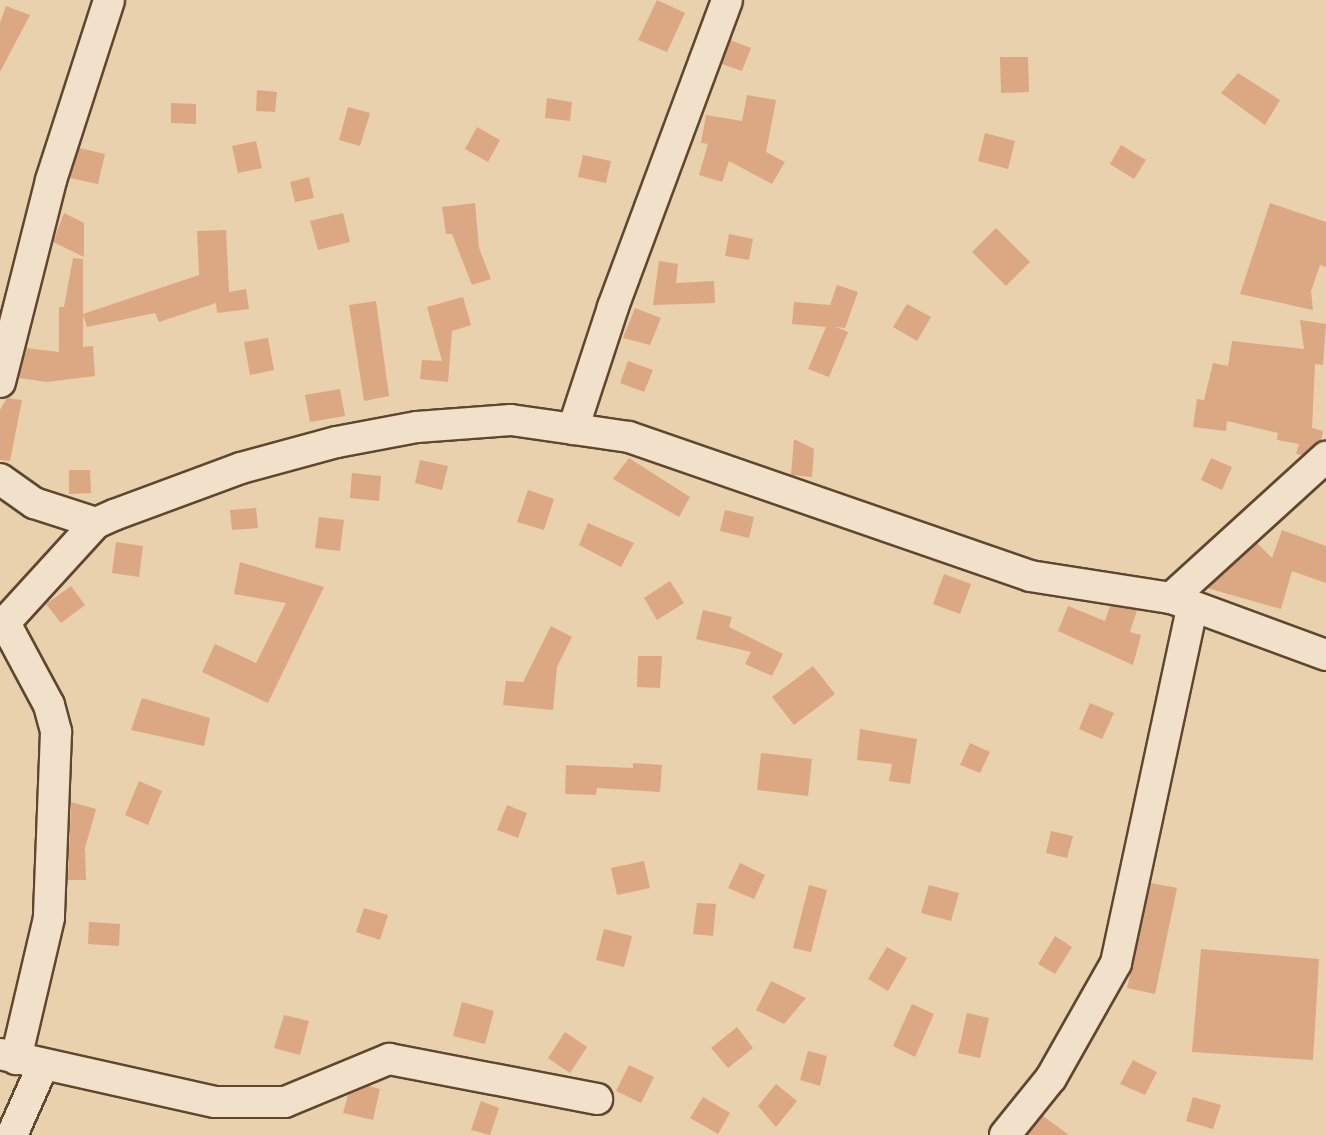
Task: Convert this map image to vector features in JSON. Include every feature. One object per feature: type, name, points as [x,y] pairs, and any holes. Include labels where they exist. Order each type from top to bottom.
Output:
[{"type":"street","points":[[0,382],[51,180],[109,0]]},
{"type":"street","points":[[573,429],[613,307],[727,0]]},
{"type":"street","points":[[12,1135],[20,1060],[49,918],[56,732],[49,705],[3,626],[96,523],[241,468],[337,442],[417,427],[511,420],[629,437],[1030,576],[1182,602],[1326,655]]},
{"type":"street","points":[[1005,1135],[1051,1078],[1104,993],[1116,963],[1182,602],[1326,457]]},
{"type":"street","points":[[0,479],[34,503],[96,523]]},
{"type":"street","points":[[20,1060],[204,1100],[285,1102],[389,1059],[597,1099]]},
{"type":"building","points":[[657,0],[685,13],[667,52],[638,40]]},
{"type":"building","points":[[6,6],[30,15],[0,72],[0,23]]},
{"type":"building","points":[[730,40],[751,48],[742,71],[722,64]]},
{"type":"building","points":[[1000,57],[1028,57],[1029,92],[1001,93]]},
{"type":"building","points":[[1238,73],[1280,100],[1265,125],[1221,93]]},
{"type":"building","points":[[257,90],[277,92],[275,112],[256,111]]},
{"type":"building","points":[[747,95],[776,100],[766,152],[785,162],[772,184],[729,161],[722,182],[699,175],[708,144],[701,143],[706,115],[742,121]]},
{"type":"building","points":[[547,98],[572,102],[570,121],[545,118]]},
{"type":"building","points":[[171,103],[196,104],[196,124],[171,123]]},
{"type":"building","points":[[348,107],[370,113],[360,146],[339,140]]},
{"type":"building","points":[[477,127],[500,140],[488,162],[465,149]]},
{"type":"building","points":[[985,133],[1015,141],[1008,169],[978,161]]},
{"type":"building","points":[[256,141],[262,168],[238,173],[232,146]]},
{"type":"building","points":[[1121,145],[1146,160],[1134,179],[1110,164]]},
{"type":"building","points":[[79,148],[105,154],[98,184],[70,178]]},
{"type":"building","points":[[583,155],[611,161],[606,183],[578,177]]},
{"type":"building","points":[[309,177],[314,198],[295,202],[290,182]]},
{"type":"building","points":[[475,203],[479,248],[491,279],[472,285],[452,234],[446,234],[442,207]]},
{"type":"building","points":[[1270,203],[1326,222],[1326,267],[1320,265],[1311,291],[1313,310],[1240,294]]},
{"type":"building","points":[[64,213],[84,223],[84,257],[53,242]]},
{"type":"building","points":[[343,213],[350,242],[318,250],[310,221]]},
{"type":"building","points":[[996,228],[1030,262],[1006,286],[972,252]]},
{"type":"building","points":[[226,230],[229,292],[246,289],[249,309],[217,313],[216,303],[159,322],[155,313],[87,327],[83,315],[83,347],[93,346],[95,376],[47,382],[19,378],[26,348],[59,352],[59,307],[64,307],[73,258],[83,259],[83,314],[199,275],[197,231]]},
{"type":"building","points":[[729,234],[753,239],[749,260],[725,256]]},
{"type":"building","points":[[659,261],[678,264],[676,283],[714,281],[715,303],[653,305]]},
{"type":"building","points":[[837,285],[858,292],[845,328],[836,327],[848,332],[829,377],[808,369],[826,327],[792,324],[794,302],[830,305]]},
{"type":"building","points":[[463,297],[471,325],[452,331],[448,382],[420,379],[422,360],[442,361],[427,307]]},
{"type":"building","points":[[376,301],[389,396],[364,401],[349,305]]},
{"type":"building","points":[[907,304],[931,317],[917,341],[893,327]]},
{"type":"building","points":[[635,308],[661,318],[650,345],[623,338]]},
{"type":"building","points":[[1300,320],[1326,324],[1323,365],[1315,364],[1312,428],[1323,431],[1321,441],[1302,455],[1296,454],[1299,444],[1277,440],[1278,433],[1227,421],[1226,431],[1193,427],[1197,399],[1204,400],[1213,363],[1228,366],[1232,341],[1304,349]]},
{"type":"building","points":[[268,338],[274,370],[250,375],[244,342]]},
{"type":"building","points":[[628,361],[653,370],[644,392],[620,383]]},
{"type":"building","points":[[340,389],[345,416],[310,422],[305,395]]},
{"type":"building","points":[[7,398],[22,400],[10,461],[0,460],[0,410]]},
{"type":"building","points":[[794,439],[814,449],[812,477],[791,475]]},
{"type":"building","points":[[629,458],[690,497],[679,517],[613,479]]},
{"type":"building","points":[[1211,458],[1232,467],[1222,490],[1201,480]]},
{"type":"building","points":[[420,460],[448,466],[442,490],[415,483]]},
{"type":"building","points":[[69,470],[90,470],[91,493],[69,494]]},
{"type":"building","points":[[352,473],[381,476],[379,501],[350,498]]},
{"type":"building","points":[[528,490],[554,499],[544,530],[517,522]]},
{"type":"building","points":[[256,508],[258,528],[232,530],[230,510]]},
{"type":"building","points":[[725,510],[754,517],[749,538],[720,531]]},
{"type":"building","points":[[319,517],[344,520],[340,551],[315,548]]},
{"type":"building","points":[[588,523],[634,543],[621,567],[579,545]]},
{"type":"building","points":[[1282,530],[1326,546],[1326,583],[1292,571],[1281,609],[1207,588],[1257,543],[1272,558]]},
{"type":"building","points":[[116,542],[143,546],[139,577],[112,573]]},
{"type":"building","points":[[240,562],[324,587],[268,703],[202,672],[215,644],[256,663],[286,603],[234,594]]},
{"type":"building","points":[[944,574],[971,584],[960,614],[933,604]]},
{"type":"building","points":[[670,581],[684,603],[657,620],[644,598]]},
{"type":"building","points":[[71,586],[85,605],[61,623],[46,604]]},
{"type":"building","points":[[1068,606],[1105,621],[1110,606],[1137,610],[1130,632],[1141,635],[1133,665],[1058,631]]},
{"type":"building","points":[[703,610],[732,617],[729,627],[783,654],[772,676],[745,664],[751,652],[696,639]]},
{"type":"building","points":[[551,626],[572,637],[557,667],[553,710],[503,705],[506,681],[523,682]]},
{"type":"building","points":[[638,656],[662,656],[660,688],[637,687]]},
{"type":"building","points":[[813,666],[835,694],[794,725],[772,697]]},
{"type":"building","points":[[142,698],[210,718],[204,746],[131,730]]},
{"type":"building","points":[[1090,703],[1114,713],[1102,739],[1079,729]]},
{"type":"building","points":[[860,729],[917,739],[910,784],[889,781],[892,764],[857,760]]},
{"type":"building","points":[[970,743],[990,752],[980,773],[960,765]]},
{"type":"building","points":[[761,753],[812,759],[808,796],[757,790]]},
{"type":"building","points":[[633,763],[662,765],[660,792],[597,788],[596,795],[565,794],[566,765],[633,768]]},
{"type":"building","points":[[139,781],[162,791],[148,825],[125,815]]},
{"type":"building","points":[[71,802],[96,809],[85,848],[86,880],[68,880]]},
{"type":"building","points":[[507,805],[527,813],[518,838],[497,830]]},
{"type":"building","points":[[1051,831],[1073,836],[1067,858],[1046,853]]},
{"type":"building","points":[[644,861],[650,888],[617,895],[611,868]]},
{"type":"building","points":[[740,863],[765,875],[754,899],[728,888]]},
{"type":"building","points":[[1151,883],[1177,888],[1155,994],[1127,988]]},
{"type":"building","points":[[809,885],[827,890],[811,952],[793,948]]},
{"type":"building","points":[[929,885],[959,893],[951,921],[921,913]]},
{"type":"building","points":[[697,903],[716,904],[713,936],[693,934]]},
{"type":"building","points":[[364,908],[388,915],[380,940],[356,932]]},
{"type":"building","points":[[89,922],[120,924],[119,946],[88,944]]},
{"type":"building","points":[[604,929],[632,936],[624,967],[596,960]]},
{"type":"building","points":[[1055,936],[1072,947],[1055,974],[1038,964]]},
{"type":"building","points":[[887,947],[907,958],[888,991],[868,979]]},
{"type":"building","points":[[1201,949],[1319,959],[1313,1060],[1192,1052]]},
{"type":"building","points":[[771,981],[806,998],[784,1024],[756,1010]]},
{"type":"building","points":[[462,1002],[494,1011],[485,1044],[453,1036]]},
{"type":"building","points":[[912,1004],[934,1014],[915,1057],[893,1046]]},
{"type":"building","points":[[967,1013],[989,1018],[980,1058],[958,1053]]},
{"type":"building","points":[[284,1015],[309,1021],[300,1055],[274,1048]]},
{"type":"building","points":[[737,1027],[753,1048],[728,1068],[711,1048]]},
{"type":"building","points":[[565,1032],[587,1047],[570,1073],[548,1058]]},
{"type":"building","points":[[808,1051],[827,1056],[820,1086],[800,1080]]},
{"type":"building","points":[[1133,1060],[1157,1072],[1145,1095],[1120,1084]]},
{"type":"building","points":[[629,1065],[654,1077],[641,1103],[616,1091]]},
{"type":"building","points":[[776,1084],[797,1101],[776,1127],[758,1106]]},
{"type":"building","points":[[369,1086],[380,1089],[373,1120],[343,1113],[348,1095]]},
{"type":"building","points":[[703,1097],[730,1113],[718,1134],[690,1118]]},
{"type":"building","points":[[1193,1097],[1221,1105],[1213,1129],[1186,1121]]},
{"type":"building","points":[[481,1101],[499,1108],[490,1135],[471,1130]]},
{"type":"building","points":[[1043,1116],[1069,1135],[1027,1135]]}]
